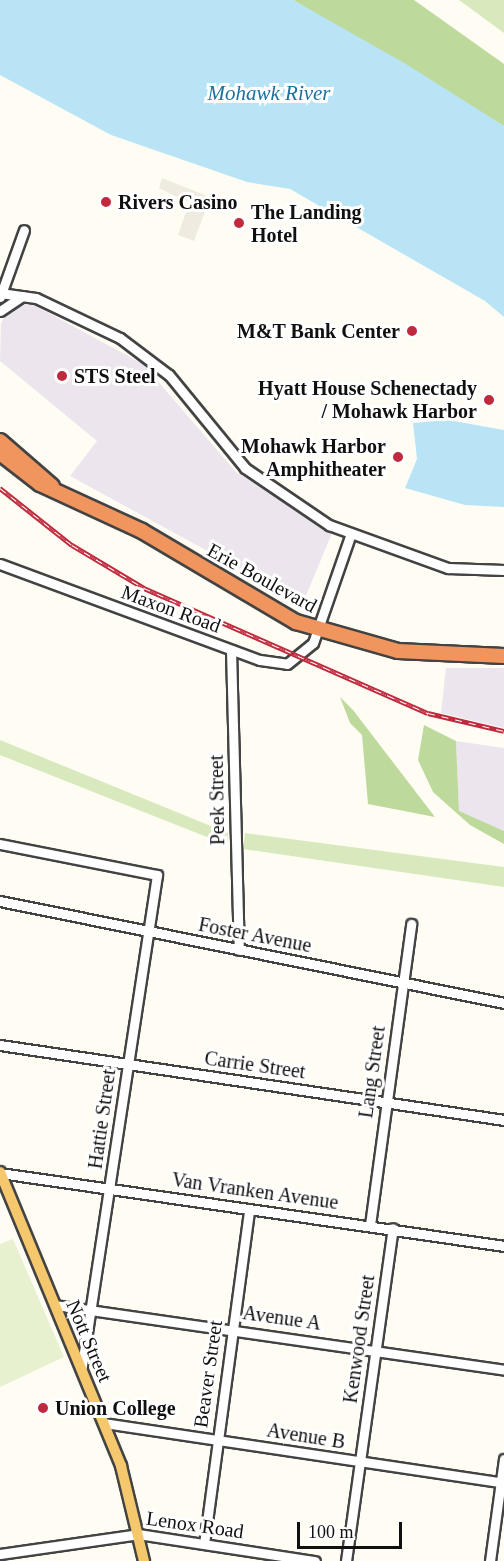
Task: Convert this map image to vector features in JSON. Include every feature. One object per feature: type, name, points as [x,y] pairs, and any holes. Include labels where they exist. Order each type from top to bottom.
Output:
[{"type":"highway","name":"Erie Boulevard","points":[[0,450],[54,488],[318,630],[414,653],[504,656]]},
{"type":"main road","name":"Nott Street","points":[[0,1173],[121,1466],[144,1561]]},
{"type":"street","points":[[24,230],[0,295],[24,296],[120,338],[169,375],[245,468],[285,499],[350,536],[448,568],[504,570]]},
{"type":"street","points":[[0,311],[24,296]]},
{"type":"street","name":"Maxon Road","points":[[0,564],[231,650],[287,664],[304,655],[318,630],[350,536]]},
{"type":"street","name":"Peek Street","points":[[231,650],[239,950]]},
{"type":"street","name":"Hattie Street","points":[[0,844],[157,875],[151,932],[82,1368]]},
{"type":"street","name":"Foster Avenue","points":[[0,902],[504,1002]]},
{"type":"street","name":"Lang Street","points":[[370,1225],[411,924]]},
{"type":"street","name":"Carrie Street","points":[[0,1045],[504,1120]]},
{"type":"street","name":"Van Vranken Avenue","points":[[0,1173],[393,1228],[504,1246]]},
{"type":"street","name":"Beaver Street","points":[[204,1544],[249,1209]]},
{"type":"street","name":"Kenwood Street","points":[[346,1561],[393,1228]]},
{"type":"street","name":"Avenue A","points":[[55,1305],[504,1370]]},
{"type":"street","name":"Avenue B","points":[[104,1423],[502,1482]]},
{"type":"street","points":[[490,1561],[504,1460]]},
{"type":"street","name":"Lenox Road","points":[[7,1556],[138,1534],[315,1561]]},
{"type":"shaded area","points":[[162,178],[225,203],[223,209],[207,206],[194,241],[178,235],[189,203],[159,188]]},
{"type":"shaded area","name":"STS Steel","points":[[30,303],[143,364],[236,472],[332,533],[303,603],[70,476],[97,441],[0,361],[1,323],[9,310]]},
{"type":"shaded area","points":[[446,668],[504,668],[504,728],[441,713]]},
{"type":"shaded area","points":[[456,741],[504,748],[504,831],[459,812]]},
{"type":"green space","points":[[293,0],[414,0],[504,64],[504,126]]},
{"type":"green space","points":[[459,0],[504,0],[504,33]]},
{"type":"green space","points":[[340,697],[353,710],[435,817],[368,804],[362,735],[350,723]]},
{"type":"green space","points":[[424,725],[456,741],[459,811],[504,831],[504,844],[470,825],[433,792],[418,760]]},
{"type":"green space","points":[[0,740],[228,833],[227,845],[0,755]]},
{"type":"green space","points":[[245,833],[504,867],[504,887],[243,849]]},
{"type":"green space","points":[[13,1239],[64,1357],[0,1387],[0,1244]]},
{"type":"water","name":"Mohawk River","points":[[0,0],[293,0],[406,64],[504,126],[504,317],[485,301],[290,189],[247,182],[111,135],[0,75]]},
{"type":"water","points":[[448,420],[504,430],[504,507],[465,505],[405,488],[417,459],[413,423]]},
{"type":"railway","points":[[0,488],[72,545],[144,588],[428,713],[504,731]]},
{"type":"place","name":"Rivers Casino","points":[[106,202]]},
{"type":"place","name":"The Landing Hotel","points":[[239,223]]},
{"type":"place","name":"M&T Bank Center","points":[[412,331]]},
{"type":"place","name":"STS Steel","points":[[62,376]]},
{"type":"place","name":"Hyatt House Schenectady / Mohawk Harbor","points":[[489,400]]},
{"type":"place","name":"Mohawk Harbor Amphitheater","points":[[398,457]]},
{"type":"place","name":"Union College","points":[[43,1408]]}]
